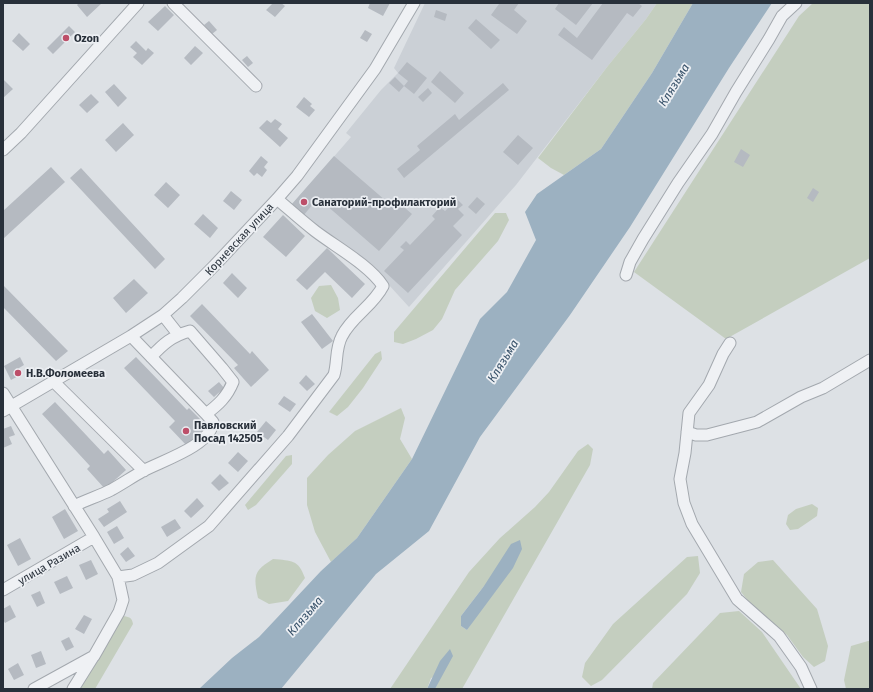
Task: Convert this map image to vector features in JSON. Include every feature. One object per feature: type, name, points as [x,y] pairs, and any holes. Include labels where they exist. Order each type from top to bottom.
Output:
[{"type":"street","points":[[3,150],[21,133],[138,3]]},
{"type":"street","points":[[173,3],[256,86]]},
{"type":"street","name":"Корневская улица","points":[[7,409],[131,336],[182,298],[214,266],[297,176],[375,69],[414,3]]},
{"type":"street","points":[[626,275],[630,262],[643,239],[678,183],[712,134],[782,16],[796,3]]},
{"type":"street","points":[[118,577],[133,575],[158,564],[209,526],[219,516],[288,436],[334,375],[337,368],[336,351],[342,336],[353,319],[379,294],[383,286],[368,270],[315,231],[277,199]]},
{"type":"street","points":[[162,314],[178,334]]},
{"type":"street","points":[[151,357],[164,344],[178,334],[190,331],[233,382],[229,392],[219,404],[206,414]]},
{"type":"street","points":[[74,506],[111,490],[144,470],[183,453],[203,439],[213,427],[213,422],[206,414],[131,336]]},
{"type":"street","points":[[730,343],[723,354],[709,386],[689,413],[685,454],[680,479],[684,503],[692,524],[737,598],[779,636],[801,667],[811,689]]},
{"type":"street","points":[[687,432],[696,435],[707,435],[757,422],[801,397],[823,388],[870,360]]},
{"type":"street","points":[[53,381],[144,470]]},
{"type":"street","points":[[3,393],[7,409],[74,506],[118,577],[123,600],[119,612],[73,689]]},
{"type":"street","name":"улица Разина","points":[[3,590],[94,537]]},
{"type":"street","points":[[34,689],[94,656]]},
{"type":"shaded area","points":[[425,3],[657,3],[516,185],[409,307],[388,284],[356,255],[291,206],[351,137],[346,133],[381,90],[398,73],[394,68]]},
{"type":"green space","points":[[657,3],[693,3],[652,73],[601,149],[564,175],[551,168],[538,158]]},
{"type":"green space","points":[[813,3],[870,3],[870,258],[726,339],[634,272],[799,16]]},
{"type":"green space","points":[[495,213],[506,213],[509,220],[498,241],[455,290],[442,319],[433,330],[416,339],[403,344],[394,342],[394,332]]},
{"type":"green space","points":[[331,285],[338,298],[340,310],[327,318],[315,311],[311,298],[319,286]]},
{"type":"green space","points":[[381,351],[382,359],[363,388],[348,407],[337,416],[329,412],[375,354]]},
{"type":"green space","points":[[401,408],[405,418],[400,439],[412,459],[357,538],[331,562],[315,532],[307,505],[307,478],[328,455],[355,431]]},
{"type":"green space","points":[[588,444],[593,449],[590,465],[462,689],[435,689],[442,674],[431,678],[427,689],[390,689],[469,572],[500,538],[535,507],[549,492],[578,451]],"holes":[[[484,586],[471,624],[467,630],[461,626],[461,616]]]},
{"type":"green space","points":[[292,455],[292,464],[256,505],[248,510],[245,505],[286,456]]},
{"type":"green space","points":[[812,504],[818,508],[817,516],[798,529],[790,530],[786,524],[788,515],[796,509]]},
{"type":"green space","points":[[698,556],[700,573],[687,594],[602,680],[591,686],[582,677],[585,663],[613,624],[687,557]]},
{"type":"green space","points":[[273,559],[294,562],[300,567],[305,578],[288,601],[269,604],[258,598],[256,574],[262,567]]},
{"type":"green space","points":[[773,560],[817,609],[828,646],[825,661],[814,667],[803,657],[787,635],[753,607],[741,592],[744,574],[758,562]]},
{"type":"green space","points":[[739,611],[762,632],[801,689],[652,689],[653,683],[720,613]]},
{"type":"green space","points":[[123,616],[130,618],[133,624],[95,689],[78,689]]},
{"type":"green space","points":[[870,641],[870,689],[846,689],[844,680],[851,646]]},
{"type":"water","name":"Клязьма","points":[[693,3],[772,3],[729,68],[630,227],[570,315],[480,437],[429,531],[376,574],[281,689],[199,689],[232,658],[259,637],[321,571],[357,538],[412,459],[480,319],[507,292],[536,240],[525,212],[537,194],[601,149],[652,73]]},
{"type":"water","points":[[520,540],[522,549],[513,568],[467,630],[461,626],[461,616],[484,586],[511,544]]},
{"type":"water","points":[[450,649],[453,656],[435,689],[427,689],[440,661]]},
{"type":"building","points":[[79,3],[102,3],[87,17],[77,5]]},
{"type":"building","points":[[273,3],[281,3],[285,6],[275,17],[266,10]]},
{"type":"building","points":[[370,3],[390,3],[383,16],[368,8]]},
{"type":"building","points":[[498,3],[519,3],[514,10],[527,21],[517,34],[491,15],[499,4]]},
{"type":"building","points":[[559,3],[593,3],[576,25],[555,9]]},
{"type":"building","points":[[603,3],[638,3],[642,6],[633,17],[627,13],[592,60],[558,35],[564,27],[577,38]]},
{"type":"building","points":[[165,6],[174,15],[158,31],[148,22]]},
{"type":"building","points":[[436,10],[447,14],[445,21],[434,17]]},
{"type":"building","points":[[476,19],[500,40],[491,49],[468,28]]},
{"type":"building","points":[[209,21],[217,30],[212,34],[204,25]]},
{"type":"building","points":[[69,26],[75,32],[53,54],[47,48]]},
{"type":"building","points":[[365,30],[372,34],[367,42],[360,38]]},
{"type":"building","points":[[19,33],[30,44],[23,51],[12,41]]},
{"type":"building","points":[[136,41],[146,51],[148,48],[154,53],[142,65],[133,57],[137,53],[130,47]]},
{"type":"building","points":[[195,46],[203,53],[191,65],[184,58]]},
{"type":"building","points":[[247,56],[253,63],[248,67],[242,60]]},
{"type":"building","points":[[407,62],[427,78],[414,94],[404,86],[408,81],[398,73]]},
{"type":"building","points":[[440,71],[464,93],[455,103],[431,82]]},
{"type":"building","points":[[395,77],[404,86],[399,92],[389,83]]},
{"type":"building","points":[[3,79],[13,89],[3,98]]},
{"type":"building","points":[[503,83],[509,90],[404,178],[397,169],[420,150],[417,146],[455,114],[459,120]]},
{"type":"building","points":[[114,84],[127,98],[118,107],[105,92]]},
{"type":"building","points":[[428,88],[432,93],[423,102],[418,97]]},
{"type":"building","points":[[91,94],[99,102],[87,113],[79,105]]},
{"type":"building","points":[[304,97],[312,104],[310,106],[315,110],[309,117],[296,107]]},
{"type":"building","points":[[275,119],[282,124],[278,129],[288,138],[280,147],[259,128],[267,120],[271,123]]},
{"type":"building","points":[[123,123],[134,135],[116,152],[105,140]]},
{"type":"building","points":[[518,135],[533,148],[518,165],[503,152]]},
{"type":"building","points":[[741,149],[750,155],[743,167],[734,162]]},
{"type":"building","points":[[261,156],[268,162],[264,167],[267,170],[262,177],[257,173],[254,176],[249,171]]},
{"type":"building","points":[[334,156],[393,207],[398,202],[412,214],[379,251],[318,198],[303,216],[291,205]]},
{"type":"building","points":[[51,167],[65,182],[3,239],[3,211]]},
{"type":"building","points":[[81,168],[165,259],[155,269],[70,178]]},
{"type":"building","points":[[166,182],[180,195],[168,208],[154,195]]},
{"type":"building","points":[[813,188],[819,192],[813,202],[807,198]]},
{"type":"building","points":[[231,191],[242,200],[234,210],[223,201]]},
{"type":"building","points":[[477,197],[485,204],[476,214],[468,207]]},
{"type":"building","points":[[457,199],[463,205],[458,209],[464,215],[453,226],[462,235],[408,293],[384,271],[404,250],[400,247],[406,241],[410,245],[435,219],[432,216],[440,207],[445,211]]},
{"type":"building","points":[[203,214],[218,228],[210,238],[194,224]]},
{"type":"building","points":[[283,215],[305,236],[286,257],[263,237]]},
{"type":"building","points":[[327,248],[365,284],[352,298],[325,272],[307,290],[296,280]]},
{"type":"building","points":[[232,273],[247,288],[238,298],[223,283]]},
{"type":"building","points":[[134,279],[148,293],[126,313],[113,298]]},
{"type":"building","points":[[3,285],[68,351],[56,361],[3,307]]},
{"type":"building","points":[[202,304],[250,354],[252,351],[269,370],[251,387],[234,368],[238,365],[190,316]]},
{"type":"building","points":[[312,314],[333,341],[322,349],[301,322]]},
{"type":"building","points":[[20,357],[24,365],[19,368],[22,374],[11,380],[4,366]]},
{"type":"building","points":[[136,357],[187,410],[189,408],[207,426],[187,446],[169,427],[175,421],[124,368]]},
{"type":"building","points":[[306,375],[315,384],[307,391],[299,383]]},
{"type":"building","points":[[219,382],[224,388],[214,397],[208,391]]},
{"type":"building","points":[[284,396],[296,404],[290,412],[278,404]]},
{"type":"building","points":[[55,402],[104,454],[108,450],[126,470],[105,489],[87,469],[90,466],[42,414]]},
{"type":"building","points":[[266,421],[276,430],[268,440],[257,432]]},
{"type":"building","points":[[11,426],[15,435],[9,437],[12,444],[3,448],[3,429]]},
{"type":"building","points":[[238,452],[248,461],[238,472],[228,463]]},
{"type":"building","points":[[220,474],[229,483],[219,491],[211,483]]},
{"type":"building","points":[[197,498],[204,506],[191,518],[184,511]]},
{"type":"building","points":[[120,501],[127,512],[104,527],[98,519],[109,512],[107,509]]},
{"type":"building","points":[[65,509],[78,531],[64,539],[52,517]]},
{"type":"building","points":[[175,519],[181,528],[167,537],[161,527]]},
{"type":"building","points":[[117,526],[124,538],[114,544],[107,532]]},
{"type":"building","points":[[20,538],[31,559],[18,566],[7,545]]},
{"type":"building","points":[[128,547],[135,556],[126,562],[120,554]]},
{"type":"building","points":[[91,560],[98,574],[86,580],[79,565]]},
{"type":"building","points":[[67,576],[73,588],[60,594],[54,582]]},
{"type":"building","points":[[40,591],[45,603],[37,607],[31,595]]},
{"type":"building","points":[[10,605],[16,617],[5,623],[3,620],[3,609]]},
{"type":"building","points":[[84,615],[92,619],[84,634],[75,629]]},
{"type":"building","points":[[69,637],[74,647],[66,651],[61,641]]},
{"type":"building","points":[[41,651],[46,664],[36,668],[31,655]]},
{"type":"building","points":[[18,663],[24,675],[14,680],[8,669]]},
{"type":"place","name":"Ozon","points":[[66,38]]},
{"type":"place","name":"Санаторий-профилакторий","points":[[304,202]]},
{"type":"place","name":"Н.В.Фоломеева","points":[[18,373]]},
{"type":"place","name":"Павловский Посад 142505","points":[[186,431]]}]
